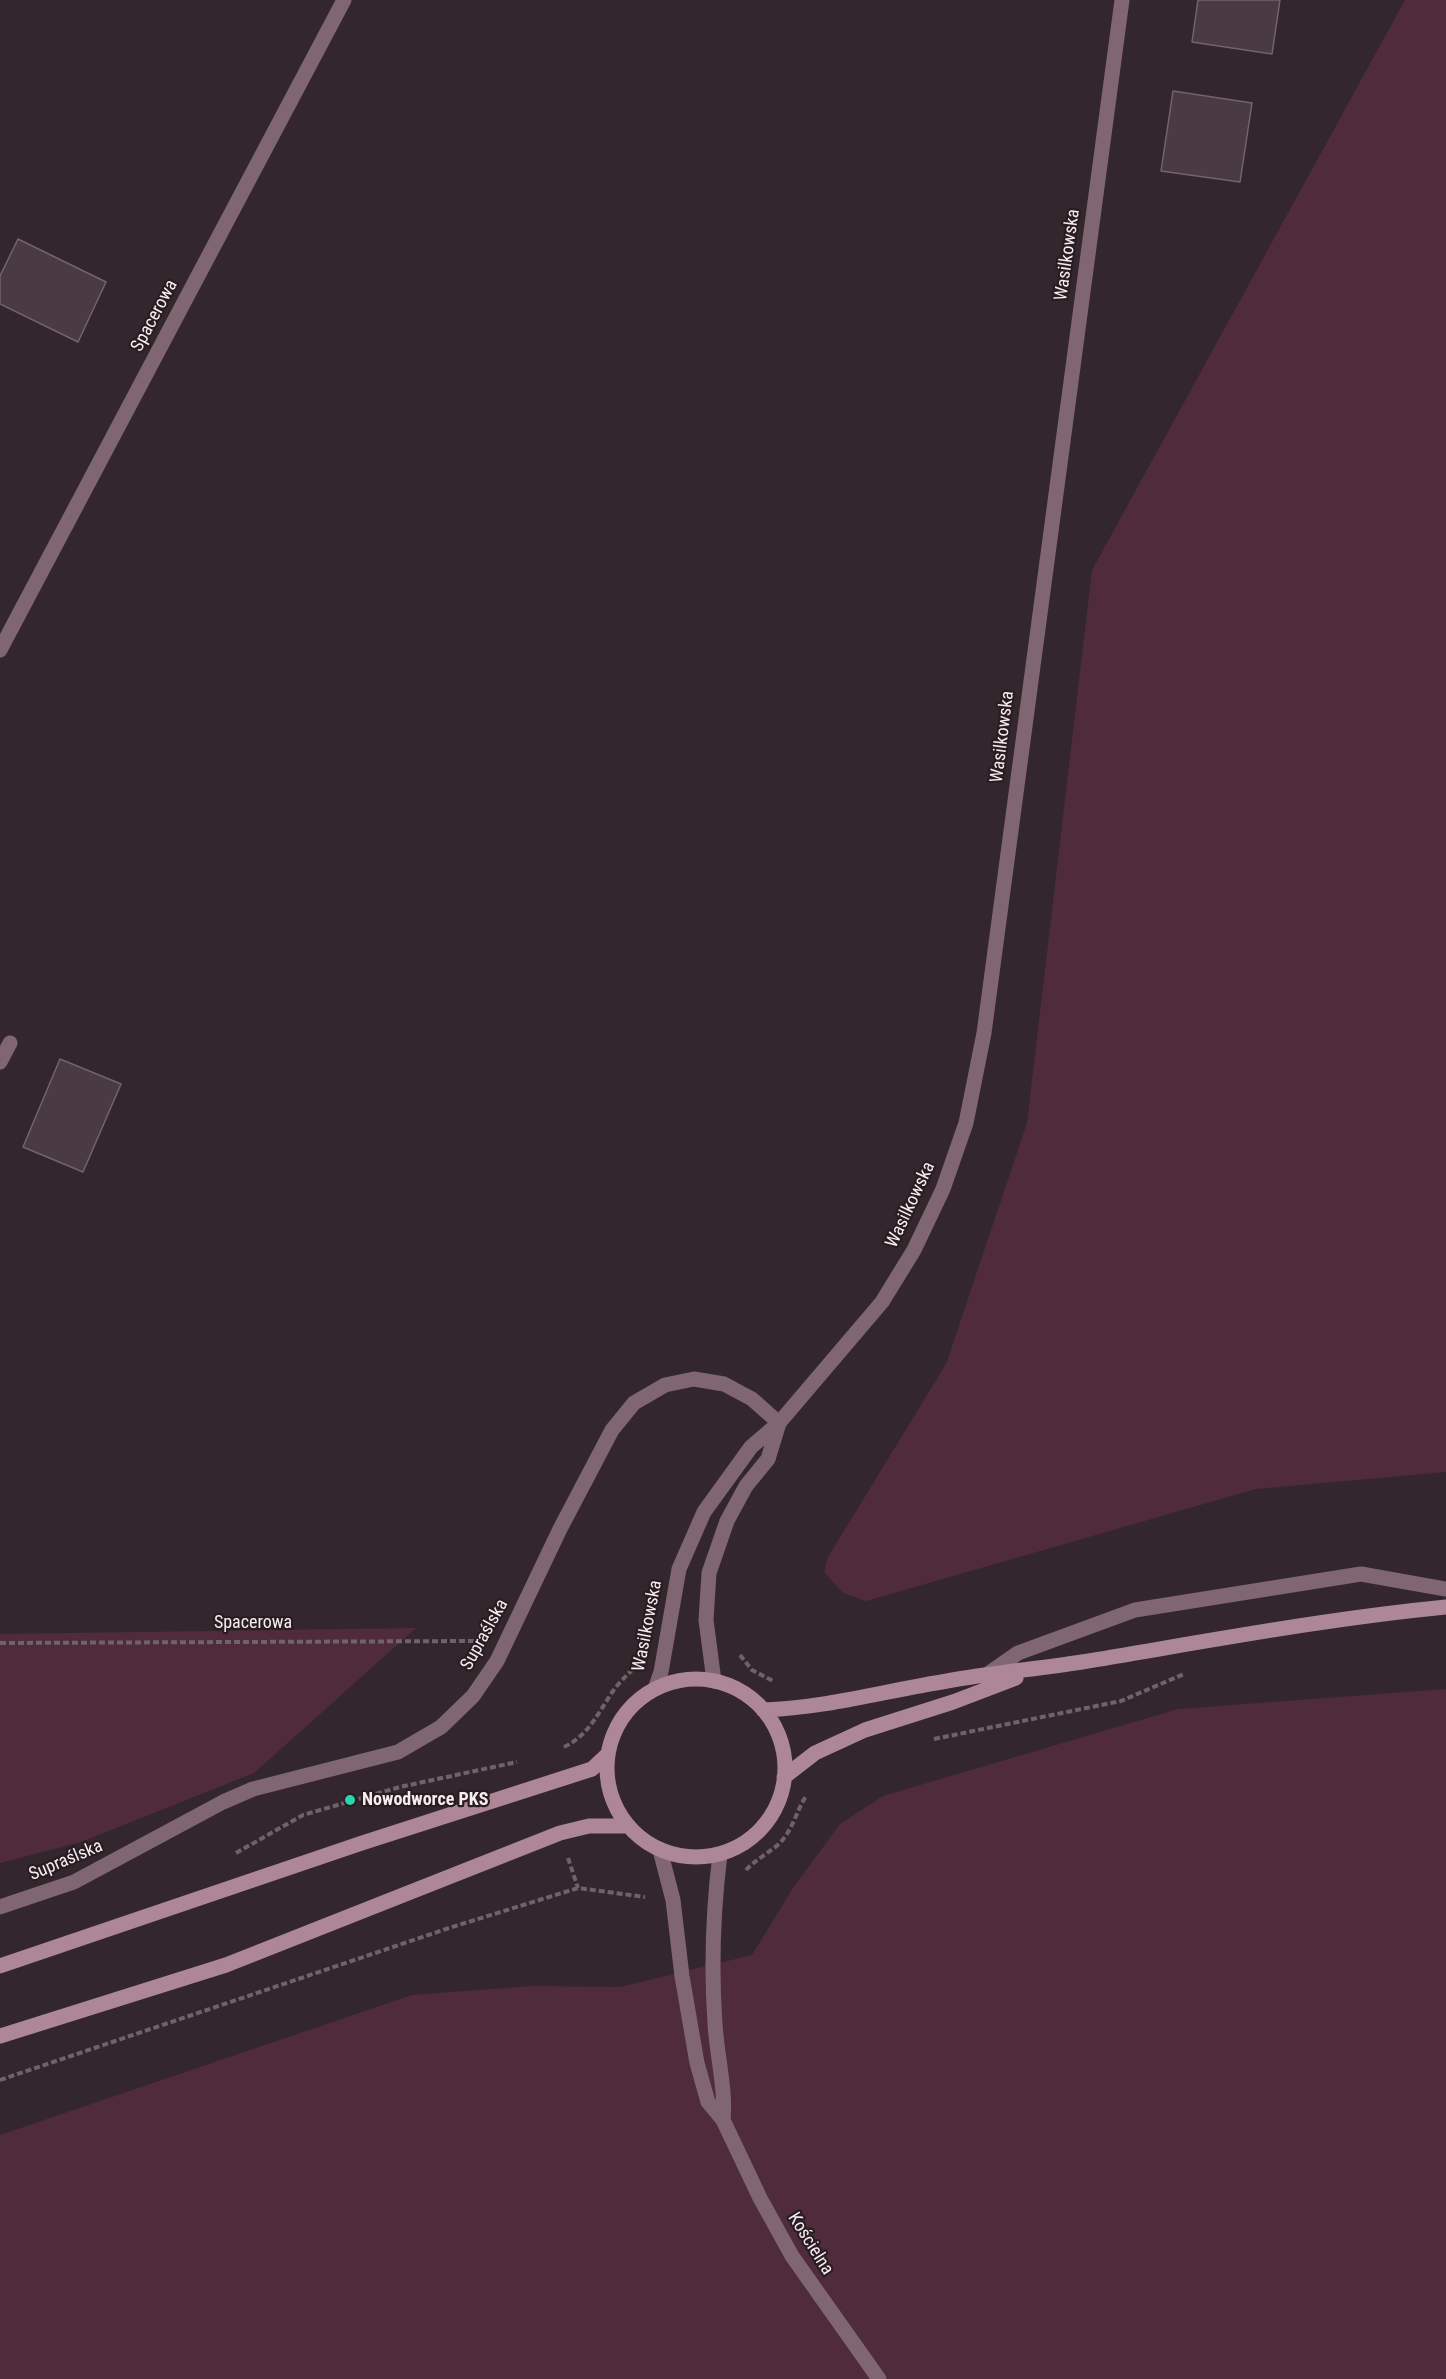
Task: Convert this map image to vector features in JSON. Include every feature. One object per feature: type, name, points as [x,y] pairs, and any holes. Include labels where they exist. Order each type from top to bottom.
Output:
[{"type":"main road","points":[[763,1710],[800,1709],[947,1681],[1038,1669],[1364,1615],[1446,1607]]},
{"type":"main road","points":[[784,1777],[815,1753],[865,1730],[953,1702],[1038,1669]]},
{"type":"main road","points":[[684,1680],[714,1681],[741,1691],[763,1710],[777,1731],[784,1757],[784,1777],[777,1804],[761,1829],[744,1843],[720,1854],[689,1857],[660,1850],[628,1826],[616,1806],[608,1781],[608,1754],[613,1732],[624,1714],[640,1697],[655,1689],[684,1680]]},
{"type":"main road","points":[[0,1966],[362,1843],[592,1769],[608,1754]]},
{"type":"main road","points":[[0,2036],[225,1965],[560,1833],[589,1826],[628,1826]]},
{"type":"street","name":"Spacerowa","points":[[0,650],[344,0]]},
{"type":"street","name":"Wasilkowska","points":[[655,1689],[661,1672],[679,1569],[690,1539],[704,1512],[727,1477],[751,1447],[779,1423],[882,1302],[914,1250],[943,1189],[966,1123],[984,1033],[1122,0]]},
{"type":"street","points":[[0,1062],[10,1043]]},
{"type":"street","name":"Supraślska","points":[[0,1907],[74,1882],[223,1802],[253,1789],[398,1752],[441,1727],[473,1696],[496,1661],[612,1430],[634,1403],[665,1385],[694,1379],[724,1384],[752,1399],[779,1423]]},
{"type":"street","name":"Wasilkowska","points":[[714,1681],[706,1620],[709,1573],[727,1521],[747,1486],[768,1459],[779,1423]]},
{"type":"street","points":[[984,1676],[1018,1653],[1135,1610],[1361,1574],[1446,1589]]},
{"type":"street","name":"Kościelna","points":[[660,1850],[673,1900],[682,1976],[697,2063],[708,2102],[723,2120],[760,2198],[792,2256],[879,2379]]},
{"type":"street","name":"Kościelna","points":[[720,1854],[714,1899],[712,1976],[717,2060],[725,2099],[723,2120]]},
{"type":"path","name":"Spacerowa","points":[[0,1643],[507,1641]]},
{"type":"path","points":[[739,1654],[752,1670],[781,1685]]},
{"type":"path","points":[[556,1750],[581,1738],[597,1718],[614,1689],[635,1666]]},
{"type":"path","points":[[927,1741],[1121,1701],[1186,1673]]},
{"type":"path","points":[[236,1853],[303,1815],[400,1787],[535,1758],[543,1784]]},
{"type":"path","points":[[714,1899],[735,1899],[741,1877],[755,1860],[779,1844],[794,1824],[801,1804],[810,1790]]},
{"type":"path","points":[[560,1833],[578,1888]]},
{"type":"path","points":[[0,2080],[449,1928],[578,1888],[673,1900]]},
{"type":"shaded area","points":[[1405,0],[1446,0],[1446,1472],[1256,1489],[866,1601],[843,1593],[824,1572],[828,1557],[946,1364],[1027,1123],[1092,570]]},
{"type":"shaded area","points":[[416,1628],[254,1773],[81,1842],[0,1863],[0,1634]]},
{"type":"shaded area","points":[[1446,1689],[1446,2379],[0,2379],[0,2135],[412,1995],[532,1986],[620,1987],[752,1955],[793,1888],[840,1824],[883,1796],[1178,1709]]},
{"type":"building","points":[[1198,0],[1280,0],[1272,54],[1192,42]]},
{"type":"building","points":[[1173,91],[1252,103],[1240,182],[1161,171]]},
{"type":"building","points":[[18,239],[106,282],[78,342],[0,304],[0,276]]},
{"type":"building","points":[[60,1059],[121,1084],[83,1172],[23,1147]]},
{"type":"place","name":"Nowodworce PKS","points":[[350,1800]]}]
